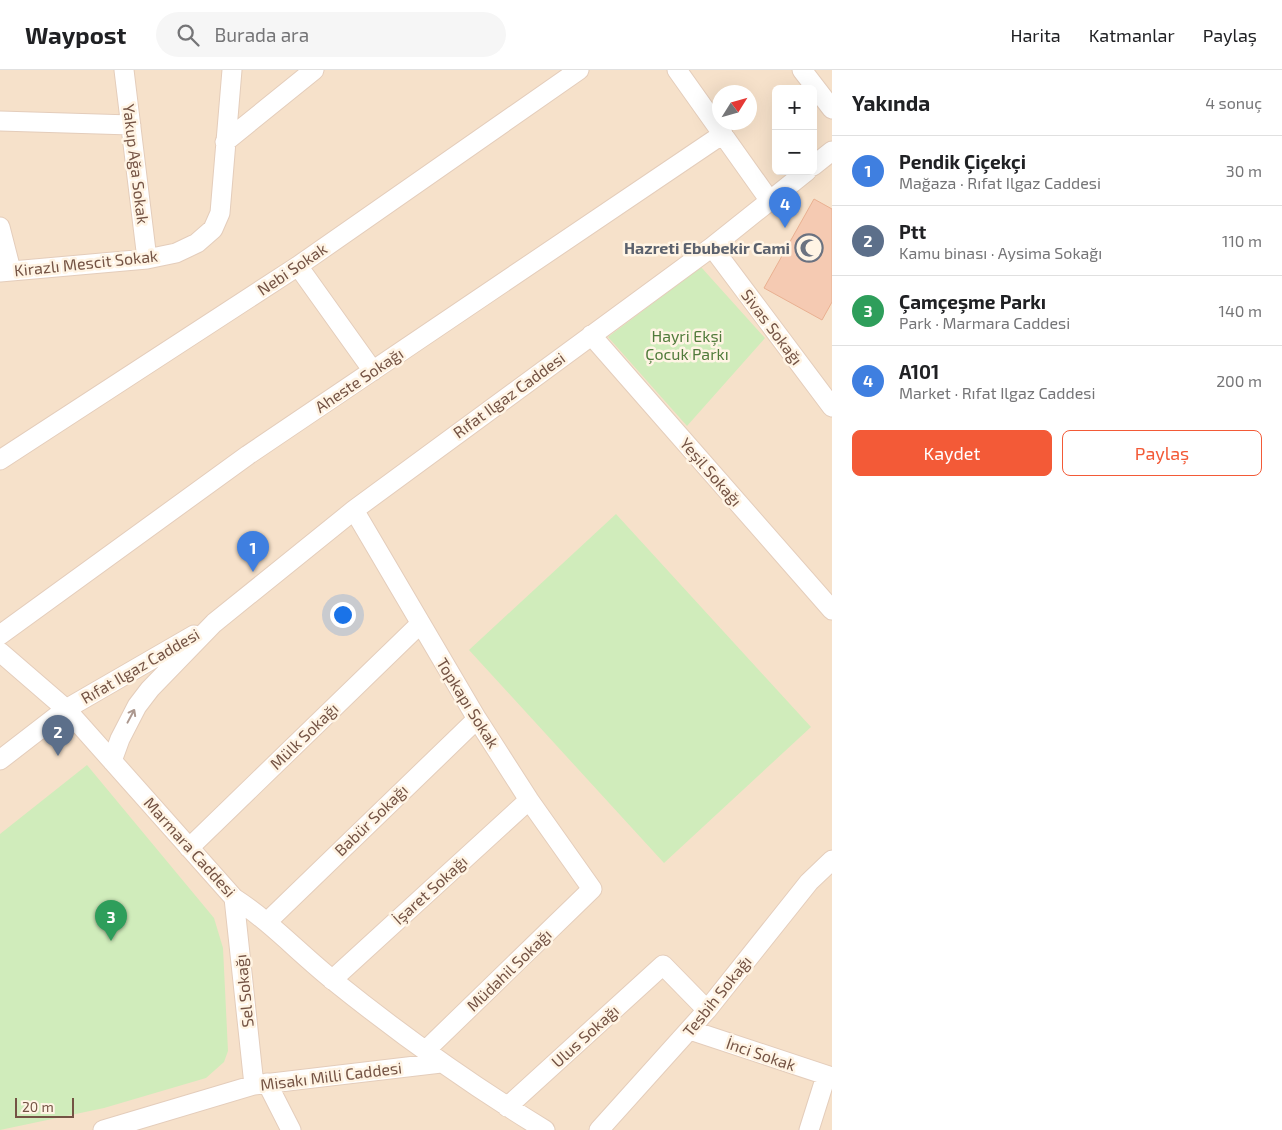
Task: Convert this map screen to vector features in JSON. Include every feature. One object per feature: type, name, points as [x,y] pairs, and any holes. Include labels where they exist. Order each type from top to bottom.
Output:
[{"type":"street","name":"Yakup Ağa Sokak","points":[[124,70],[147,259]]},
{"type":"street","name":"Kirazlı Mescit Sokak","points":[[6,271],[147,259],[176,253],[196,243],[213,229],[220,213],[232,70]]},
{"type":"street","points":[[225,142],[314,70]]},
{"type":"street","name":"Nebi Sokak","points":[[0,460],[298,266],[579,70]]},
{"type":"street","points":[[677,70],[770,201]]},
{"type":"street","points":[[802,70],[832,109]]},
{"type":"street","points":[[0,122],[131,126]]},
{"type":"street","name":"Aheste Sokağı","points":[[0,635],[248,455],[724,134]]},
{"type":"street","points":[[817,163],[832,151]]},
{"type":"street","name":"Rıfat Ilgaz Caddesi","points":[[112,761],[137,706],[150,689],[214,623],[354,510],[712,247],[802,175]]},
{"type":"street","points":[[0,227],[6,271]]},
{"type":"street","name":"Sivas Sokağı","points":[[712,247],[832,407]]},
{"type":"street","points":[[298,266],[372,371]]},
{"type":"street","name":"Yeşil Sokağı","points":[[591,335],[832,610]]},
{"type":"street","name":"Topkapı Sokak","points":[[354,510],[419,625],[477,719],[529,800],[592,889]]},
{"type":"street","name":"Rıfat Ilgaz Caddesi","points":[[0,760],[66,709],[214,623]]},
{"type":"street","name":"Mülk Sokağı","points":[[189,848],[419,625]]},
{"type":"street","name":"Marmara Caddesi","points":[[0,652],[66,709],[234,898],[267,922],[332,980],[441,1063]]},
{"type":"street","name":"Babür Sokağı","points":[[267,922],[477,719]]},
{"type":"street","name":"İşaret Sokağı","points":[[332,980],[529,800]]},
{"type":"street","name":"Tesbih Sokağı","points":[[599,1130],[690,1030],[809,882],[832,860]]},
{"type":"street","name":"Müdahil Sokağı","points":[[425,1051],[592,889]]},
{"type":"street","name":"Sel Sokağı","points":[[234,898],[260,1084],[292,1130]]},
{"type":"street","name":"Ulus Sokağı","points":[[506,1107],[663,965],[707,1010]]},
{"type":"street","name":"İnci Sokak","points":[[690,1030],[829,1076]]},
{"type":"street","points":[[441,1063],[506,1107],[545,1130]]},
{"type":"street","name":"Misakı Milli Caddesi","points":[[103,1130],[150,1123],[260,1084],[441,1063]]},
{"type":"street","points":[[809,1130],[829,1076]]},
{"type":"shaded area","points":[[0,70],[832,70],[832,1130],[0,1130]]},
{"type":"green space","name":"Hayri Ekşi Çocuk Parkı","points":[[701,267],[765,338],[687,426],[608,337]]},
{"type":"green space","points":[[616,514],[811,727],[664,863],[469,650]]},
{"type":"green space","points":[[87,765],[214,918],[223,948],[228,1051],[224,1062],[206,1078],[104,1108],[0,1130],[0,834]]},
{"type":"building","name":"Hazreti Ebubekir Cami","points":[[814,199],[832,209],[832,302],[822,320],[764,288]]},
{"type":"place","name":"A101","points":[[785,228]]},
{"type":"place","name":"Hazreti Ebubekir Cami","points":[[809,248]]},
{"type":"place","name":"Pendik Çiçekçi","points":[[253,572]]},
{"type":"place","name":"Ptt","points":[[58,756]]},
{"type":"place","name":"Çamçeşme Parkı","points":[[111,941]]}]
